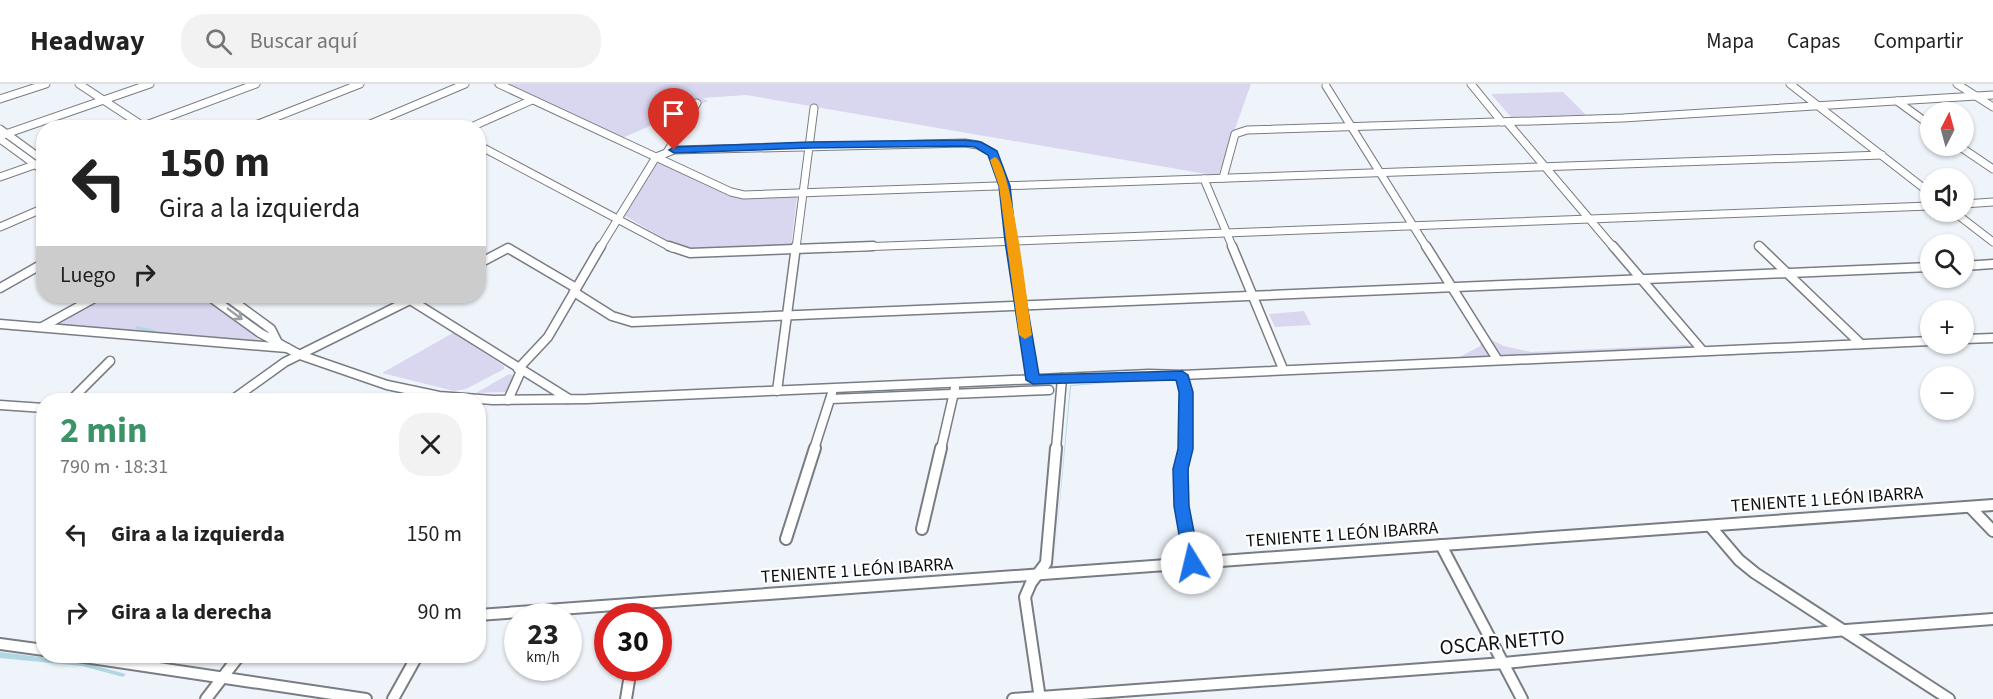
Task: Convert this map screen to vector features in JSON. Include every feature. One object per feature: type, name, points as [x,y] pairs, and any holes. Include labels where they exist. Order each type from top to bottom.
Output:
[{"type":"street","points":[[0,99],[46,84]]},
{"type":"street","points":[[79,84],[132,120]]},
{"type":"street","points":[[44,120],[150,84]]},
{"type":"street","points":[[160,120],[255,84]]},
{"type":"street","points":[[268,120],[360,84]]},
{"type":"street","points":[[380,120],[465,84]]},
{"type":"street","points":[[499,84],[736,194],[803,194],[1882,155]]},
{"type":"street","points":[[1470,84],[1545,167],[1702,350]]},
{"type":"street","points":[[1790,84],[1920,185]]},
{"type":"street","points":[[1957,84],[1993,107]]},
{"type":"street","points":[[1326,86],[1497,359]]},
{"type":"street","points":[[1223,178],[1234,134],[1239,131],[1623,118],[1993,95]]},
{"type":"street","points":[[486,120],[532,100]]},
{"type":"street","points":[[1897,101],[1920,118]]},
{"type":"street","points":[[667,152],[697,103]]},
{"type":"street","points":[[777,391],[814,108]]},
{"type":"street","points":[[2,134],[36,123]]},
{"type":"street","points":[[2,134],[36,156]]},
{"type":"street","points":[[0,177],[35,165],[2,134]]},
{"type":"street","points":[[508,400],[520,370],[548,337],[656,157],[667,152],[690,148],[978,145],[993,153],[1004,186],[1010,241],[1033,380]]},
{"type":"street","points":[[486,150],[675,249],[690,253],[1920,206]]},
{"type":"street","points":[[1973,156],[1993,170]]},
{"type":"street","points":[[1204,179],[1283,369]]},
{"type":"street","points":[[1974,203],[1993,202]]},
{"type":"street","points":[[0,227],[36,211]]},
{"type":"street","points":[[1967,222],[1993,242]]},
{"type":"street","points":[[1759,246],[1861,344]]},
{"type":"street","points":[[486,260],[508,248],[612,316],[632,322],[1920,267]]},
{"type":"street","points":[[1974,265],[1993,264]]},
{"type":"street","points":[[0,288],[36,268]]},
{"type":"street","points":[[42,327],[85,303]]},
{"type":"street","points":[[219,303],[260,333],[300,355],[387,385],[418,393]]},
{"type":"street","points":[[236,303],[271,329],[277,341]]},
{"type":"street","points":[[242,393],[273,370],[400,303]]},
{"type":"street","points":[[420,303],[520,370],[569,399]]},
{"type":"street","points":[[0,324],[287,348]]},
{"type":"street","points":[[1974,339],[1993,338]]},
{"type":"street","points":[[486,399],[569,399],[834,388],[1057,387],[1182,375],[1283,369],[1920,341]]},
{"type":"street","points":[[78,393],[110,361]]},
{"type":"street","points":[[1182,375],[1186,404],[1185,449],[1180,469],[1181,506],[1192,563]]},
{"type":"street","points":[[831,399],[1033,380],[1057,387]]},
{"type":"street","points":[[1040,698],[1025,597],[1046,562],[1057,387]]},
{"type":"street","points":[[786,539],[834,388]]},
{"type":"street","points":[[922,529],[955,388]]},
{"type":"street","points":[[0,405],[36,407]]},
{"type":"street","name":"TENIENTE 1 LEÓN IBARRA","points":[[642,603],[1993,505]]},
{"type":"street","points":[[1970,507],[1993,531]]},
{"type":"street","points":[[1710,526],[1739,560],[1755,573],[1949,699]]},
{"type":"street","points":[[1441,545],[1522,699]]},
{"type":"street","name":"TENIENTE 1 LEÓN IBARRA","points":[[486,614],[594,607]]},
{"type":"street","name":"OSCAR NETTO","points":[[1013,699],[1504,663],[1846,630],[1993,619]]},
{"type":"street","points":[[0,644],[36,649]]},
{"type":"street","points":[[136,663],[366,699]]},
{"type":"street","points":[[206,699],[234,663]]},
{"type":"street","points":[[393,699],[413,663]]},
{"type":"street","points":[[626,699],[629,681]]},
{"type":"shaded area","points":[[492,84],[1251,84],[1218,176],[746,95],[703,98],[708,101],[613,142]]},
{"type":"shaded area","points":[[1563,92],[1586,115],[1511,117],[1491,94]]},
{"type":"shaded area","points":[[658,162],[732,195],[797,197],[791,245],[689,249],[675,245],[625,216]]},
{"type":"shaded area","points":[[92,303],[211,303],[259,340],[255,342],[56,324]]},
{"type":"shaded area","points":[[1304,311],[1311,325],[1275,327],[1269,314]]},
{"type":"shaded area","points":[[453,333],[504,366],[504,369],[466,389],[454,391],[382,373]]},
{"type":"shaded area","points":[[1484,336],[1504,346],[1531,352],[1688,345],[1691,347],[1460,357],[1480,346]]},
{"type":"shaded area","points":[[509,374],[513,375],[507,392],[476,393]]},
{"type":"water","points":[[1920,347],[1298,374],[1298,373]]},
{"type":"water","points":[[1157,379],[1071,386],[1054,564],[1070,385]]},
{"type":"water","points":[[0,652],[36,656],[36,662],[0,658]]},
{"type":"water","points":[[51,663],[85,663],[126,674],[123,677],[82,666]]},
{"type":"waterway","points":[[137,328],[153,331]]},
{"type":"slow traffic","points":[[995,160],[1004,186],[1025,335]]},
{"type":"route","points":[[674,150],[965,143],[978,145],[993,153],[1004,186],[1010,241],[1033,380],[1149,374],[1182,375],[1186,392],[1185,449],[1180,469],[1181,506],[1192,563]]}]
